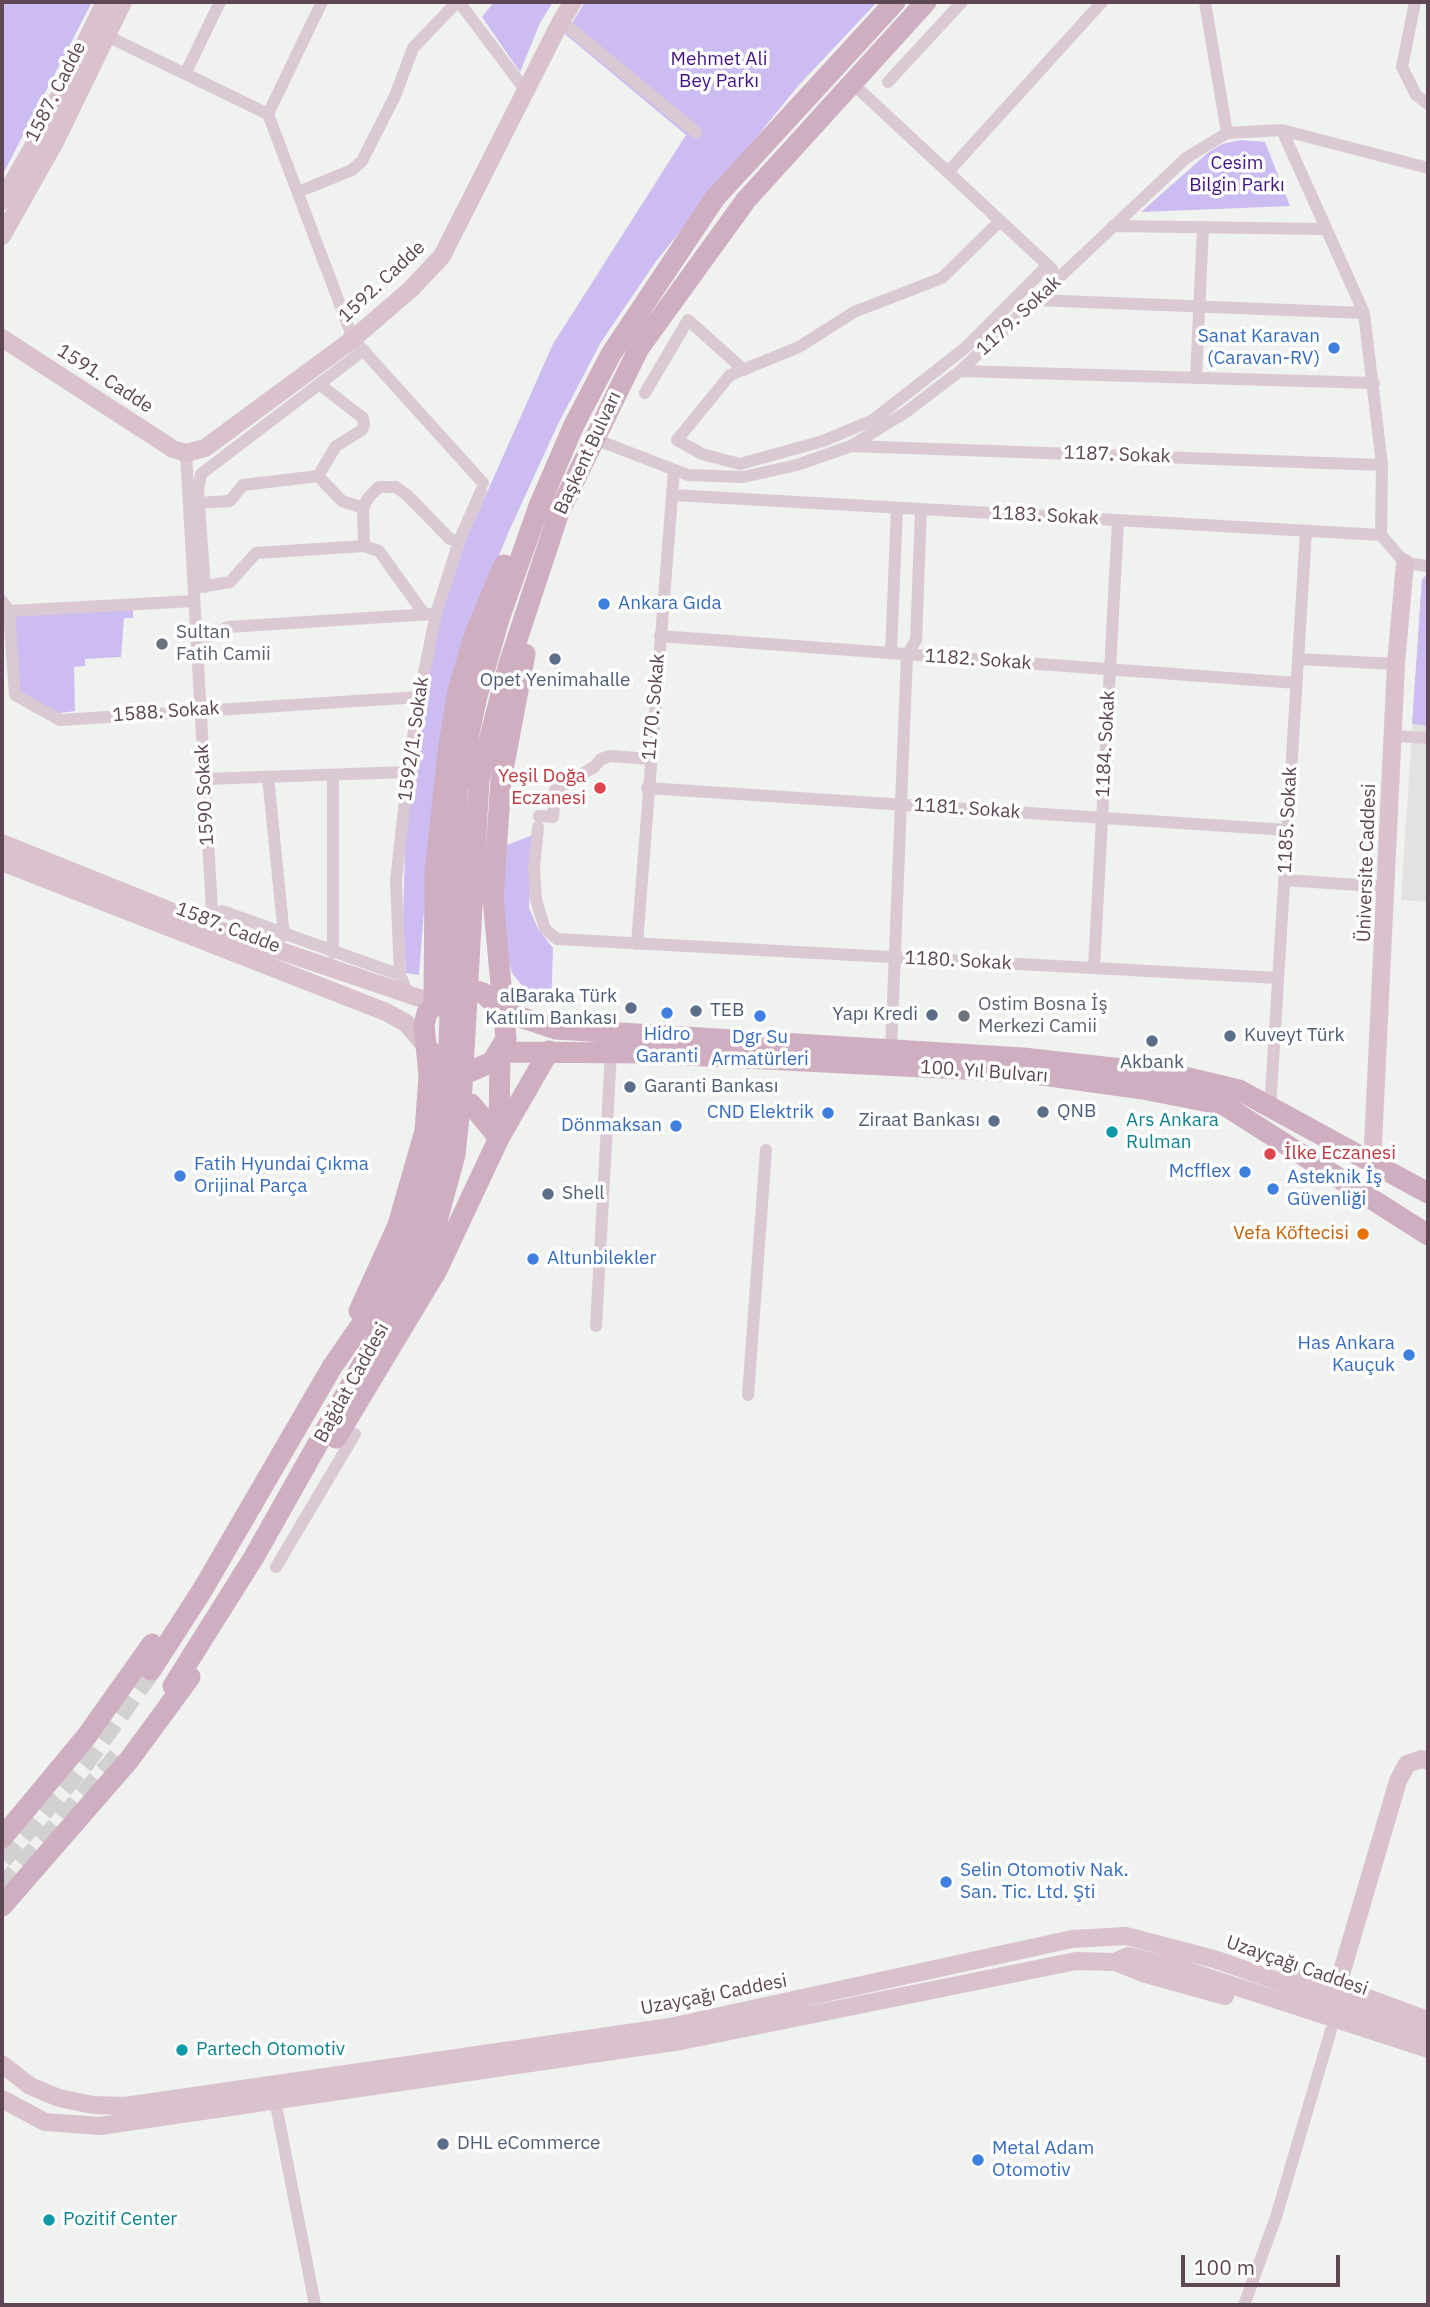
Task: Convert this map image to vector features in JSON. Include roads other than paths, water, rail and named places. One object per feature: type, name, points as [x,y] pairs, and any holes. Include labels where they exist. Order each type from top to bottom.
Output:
[{"type":"main road","name":"1587. Cadde","points":[[2,201],[43,129],[105,2]]},
{"type":"main road","name":"1587. Cadde","points":[[2,236],[55,142],[123,2]]},
{"type":"main road","name":"1592. Cadde","points":[[186,453],[205,448],[358,344],[442,256],[573,2]]},
{"type":"main road","name":"Başkent Bulvarı","points":[[451,1001],[479,780],[549,509],[574,425],[611,354],[715,198],[894,2]]},
{"type":"main road","name":"Başkent Bulvarı","points":[[451,1001],[457,789],[486,659],[549,509],[592,438],[639,348],[746,200],[926,2]]},
{"type":"main road","name":"1591. Cadde","points":[[2,338],[173,449],[186,453]]},
{"type":"main road","points":[[434,943],[444,959],[459,966],[475,956],[484,944],[493,898],[501,780],[549,509]]},
{"type":"main road","points":[[332,1367],[398,1225],[425,1123],[429,1076],[424,1025],[451,1001],[434,943],[435,873],[458,691],[475,634],[503,567],[549,509]]},
{"type":"main road","name":"Üniversite Caddesi","points":[[1372,1164],[1388,887],[1396,664],[1405,563]]},
{"type":"main road","name":"1587. Cadde","points":[[2,843],[213,928],[408,993],[451,1001]]},
{"type":"main road","name":"1587. Cadde","points":[[2,862],[386,1012],[406,1023],[428,1049]]},
{"type":"main road","points":[[493,898],[502,1011],[506,1025],[500,1052],[499,1138]]},
{"type":"main road","name":"100. Yıl Bulvarı","points":[[451,1001],[444,995],[470,989],[483,993],[502,1011],[556,1029],[1023,1058],[1175,1075],[1238,1090],[1270,1110],[1428,1193]]},
{"type":"main road","name":"Bağdat Caddesi","points":[[173,1686],[254,1557],[368,1334],[418,1266],[437,1221],[454,1155],[457,1054],[451,1001]]},
{"type":"main road","points":[[254,1557],[343,1427],[437,1270],[499,1138],[549,1051],[544,1041],[547,1034],[556,1029]]},
{"type":"main road","points":[[428,1049],[445,1067],[469,1072],[492,1062],[500,1052]]},
{"type":"main road","name":"100. Yıl Bulvarı","points":[[500,1052],[611,1052],[1021,1072],[1143,1089],[1224,1105],[1428,1235]]},
{"type":"main road","points":[[425,1123],[433,1112],[450,1100],[471,1104],[499,1138]]},
{"type":"main road","name":"Bağdat Caddesi","points":[[150,1671],[199,1595],[332,1367],[368,1334]]},
{"type":"main road","points":[[2,1838],[86,1737],[166,1624],[199,1595]]},
{"type":"main road","points":[[2,1906],[129,1760],[181,1692],[207,1650],[221,1613]]},
{"type":"main road","name":"Uzayçağı Caddesi","points":[[1337,1988],[1398,1781],[1406,1764],[1422,1759],[1428,1761]]},
{"type":"main road","name":"Uzayçağı Caddesi","points":[[2,2064],[30,2086],[59,2098],[93,2105],[125,2106],[670,2027],[1072,1940],[1126,1936],[1214,1959],[1428,2034]]},
{"type":"main road","name":"Uzayçağı Caddesi","points":[[2,2099],[45,2122],[100,2126],[681,2041],[1076,1961],[1115,1962],[1128,1956],[1182,1969],[1428,2049]]},
{"type":"main road","points":[[1214,1959],[1337,1988],[1428,2020]]},
{"type":"main road","points":[[1115,1962],[1428,2061]]},
{"type":"street","points":[[185,74],[220,2]]},
{"type":"street","points":[[268,114],[322,2]]},
{"type":"street","points":[[298,192],[352,170],[362,160],[395,96],[413,48],[458,2],[526,90]]},
{"type":"street","points":[[888,82],[962,2]]},
{"type":"street","points":[[948,172],[1102,2]]},
{"type":"street","points":[[1205,2],[1227,132],[1282,130],[1428,167]]},
{"type":"street","points":[[1415,2],[1402,67],[1416,95],[1428,104]]},
{"type":"street","points":[[561,21],[696,132]]},
{"type":"street","points":[[107,36],[268,114],[358,344],[319,383],[205,469],[198,485],[199,587],[230,582],[256,553],[364,546],[379,551],[430,614]]},
{"type":"street","points":[[852,83],[1060,277]]},
{"type":"street","points":[[1282,130],[1324,229],[1364,313],[1382,465],[1381,536],[1405,563],[1428,566]]},
{"type":"street","name":"1179. Sokak","points":[[592,438],[688,475],[743,477],[797,465],[851,446],[906,412],[960,371],[1186,158],[1227,132]]},
{"type":"street","points":[[1000,221],[942,278],[854,312],[799,346],[730,375],[677,440],[702,454],[740,464],[823,441],[873,420],[965,348],[1048,265]]},
{"type":"street","points":[[1113,226],[1324,229]]},
{"type":"street","points":[[1196,378],[1203,227]]},
{"type":"street","points":[[1036,300],[1364,313]]},
{"type":"street","points":[[645,393],[688,320],[744,370]]},
{"type":"street","name":"1592/1. Sokak","points":[[358,344],[482,487],[430,614],[396,881],[400,975],[408,993]]},
{"type":"street","points":[[960,371],[1374,383]]},
{"type":"street","points":[[318,476],[336,446],[362,430],[364,424],[363,418],[319,383]]},
{"type":"street","name":"1187. Sokak","points":[[851,446],[1382,465]]},
{"type":"street","name":"1590 Sokak","points":[[186,453],[199,587],[194,601],[213,928]]},
{"type":"street","name":"1170. Sokak","points":[[637,944],[647,788],[674,470]]},
{"type":"street","points":[[198,503],[230,501],[243,485],[318,476]]},
{"type":"street","points":[[318,476],[342,501],[363,508]]},
{"type":"street","points":[[364,546],[363,508],[379,487],[396,487],[450,539],[459,541]]},
{"type":"street","name":"1183. Sokak","points":[[673,495],[1381,536]]},
{"type":"street","points":[[891,653],[897,508]]},
{"type":"street","points":[[891,1050],[907,655],[915,640],[921,509]]},
{"type":"street","name":"1184. Sokak","points":[[1094,968],[1118,520]]},
{"type":"street","name":"1185. Sokak","points":[[1270,1110],[1306,531]]},
{"type":"street","points":[[5,606],[194,601]]},
{"type":"street","name":"1588. Sokak","points":[[5,606],[15,695],[60,720],[419,697]]},
{"type":"street","points":[[197,642],[228,627],[430,614]]},
{"type":"street","name":"1182. Sokak","points":[[660,636],[1296,683]]},
{"type":"street","points":[[1298,659],[1396,664]]},
{"type":"street","points":[[1394,736],[1428,738]]},
{"type":"street","name":"1180. Sokak","points":[[650,760],[610,757],[601,759],[594,767],[555,790],[553,817],[538,821],[534,867],[536,900],[545,929],[557,939],[1278,978]]},
{"type":"street","points":[[204,779],[408,772]]},
{"type":"street","points":[[333,953],[334,775]]},
{"type":"street","points":[[268,777],[284,936]]},
{"type":"street","name":"1181. Sokak","points":[[647,788],[1287,830]]},
{"type":"street","points":[[1284,880],[1388,887]]},
{"type":"street","points":[[222,911],[284,936],[400,975]]},
{"type":"street","points":[[596,1326],[611,1052]]},
{"type":"street","points":[[748,1395],[766,1150]]},
{"type":"street","points":[[276,1567],[355,1434]]},
{"type":"street","points":[[1244,2305],[1279,2205],[1331,2030]]},
{"type":"street","points":[[275,2100],[315,2305]]},
{"type":"tunnel","points":[[2,1859],[84,1763],[151,1670]]},
{"type":"tunnel","points":[[2,1889],[125,1749]]},
{"type":"place","name":"Sanat Karavan (Caravan-RV)","points":[[1334,348]]},
{"type":"place","name":"Ankara Gıda","points":[[604,604]]},
{"type":"place","name":"Sultan Fatih Camii","points":[[162,644]]},
{"type":"place","name":"Opet Yenimahalle","points":[[555,659]]},
{"type":"place","name":"Yeşil Doğa Eczanesi","points":[[600,788]]},
{"type":"place","name":"alBaraka Türk Katılım Bankası","points":[[631,1008]]},
{"type":"place","name":"TEB","points":[[696,1011]]},
{"type":"place","name":"Hidro Garanti","points":[[667,1013]]},
{"type":"place","name":"Yapı Kredi","points":[[932,1015]]},
{"type":"place","name":"Dgr Su Armatürleri","points":[[760,1016]]},
{"type":"place","name":"Ostim Bosna İş Merkezi Camii","points":[[964,1016]]},
{"type":"place","name":"Kuveyt Türk","points":[[1230,1036]]},
{"type":"place","name":"Akbank","points":[[1152,1041]]},
{"type":"place","name":"Garanti Bankası","points":[[630,1087]]},
{"type":"place","name":"QNB","points":[[1043,1112]]},
{"type":"place","name":"CND Elektrik","points":[[828,1113]]},
{"type":"place","name":"Ziraat Bankası","points":[[994,1121]]},
{"type":"place","name":"Dönmaksan","points":[[676,1126]]},
{"type":"place","name":"Ars Ankara Rulman","points":[[1112,1132]]},
{"type":"place","name":"İlke Eczanesi","points":[[1270,1154]]},
{"type":"place","name":"Mcfflex","points":[[1245,1172]]},
{"type":"place","name":"Fatih Hyundai Çıkma Orijinal Parça","points":[[180,1176]]},
{"type":"place","name":"Asteknik İş Güvenliği","points":[[1273,1189]]},
{"type":"place","name":"Shell","points":[[548,1194]]},
{"type":"place","name":"Vefa Köftecisi","points":[[1363,1234]]},
{"type":"place","name":"Altunbilekler","points":[[533,1259]]},
{"type":"place","name":"Has Ankara Kauçuk","points":[[1409,1355]]},
{"type":"place","name":"Selin Otomotiv Nak. San. Tic. Ltd. Şti","points":[[946,1882]]},
{"type":"place","name":"Partech Otomotiv","points":[[182,2050]]},
{"type":"place","name":"DHL eCommerce","points":[[443,2144]]},
{"type":"place","name":"Metal Adam Otomotiv","points":[[978,2160]]},
{"type":"place","name":"Pozitif Center","points":[[49,2220]]},
{"type":"park label","name":"Mehmet Ali Bey Parkı","points":[[719,71]]},
{"type":"park label","name":"Cesim Bilgin Parkı","points":[[1237,175]]}]
